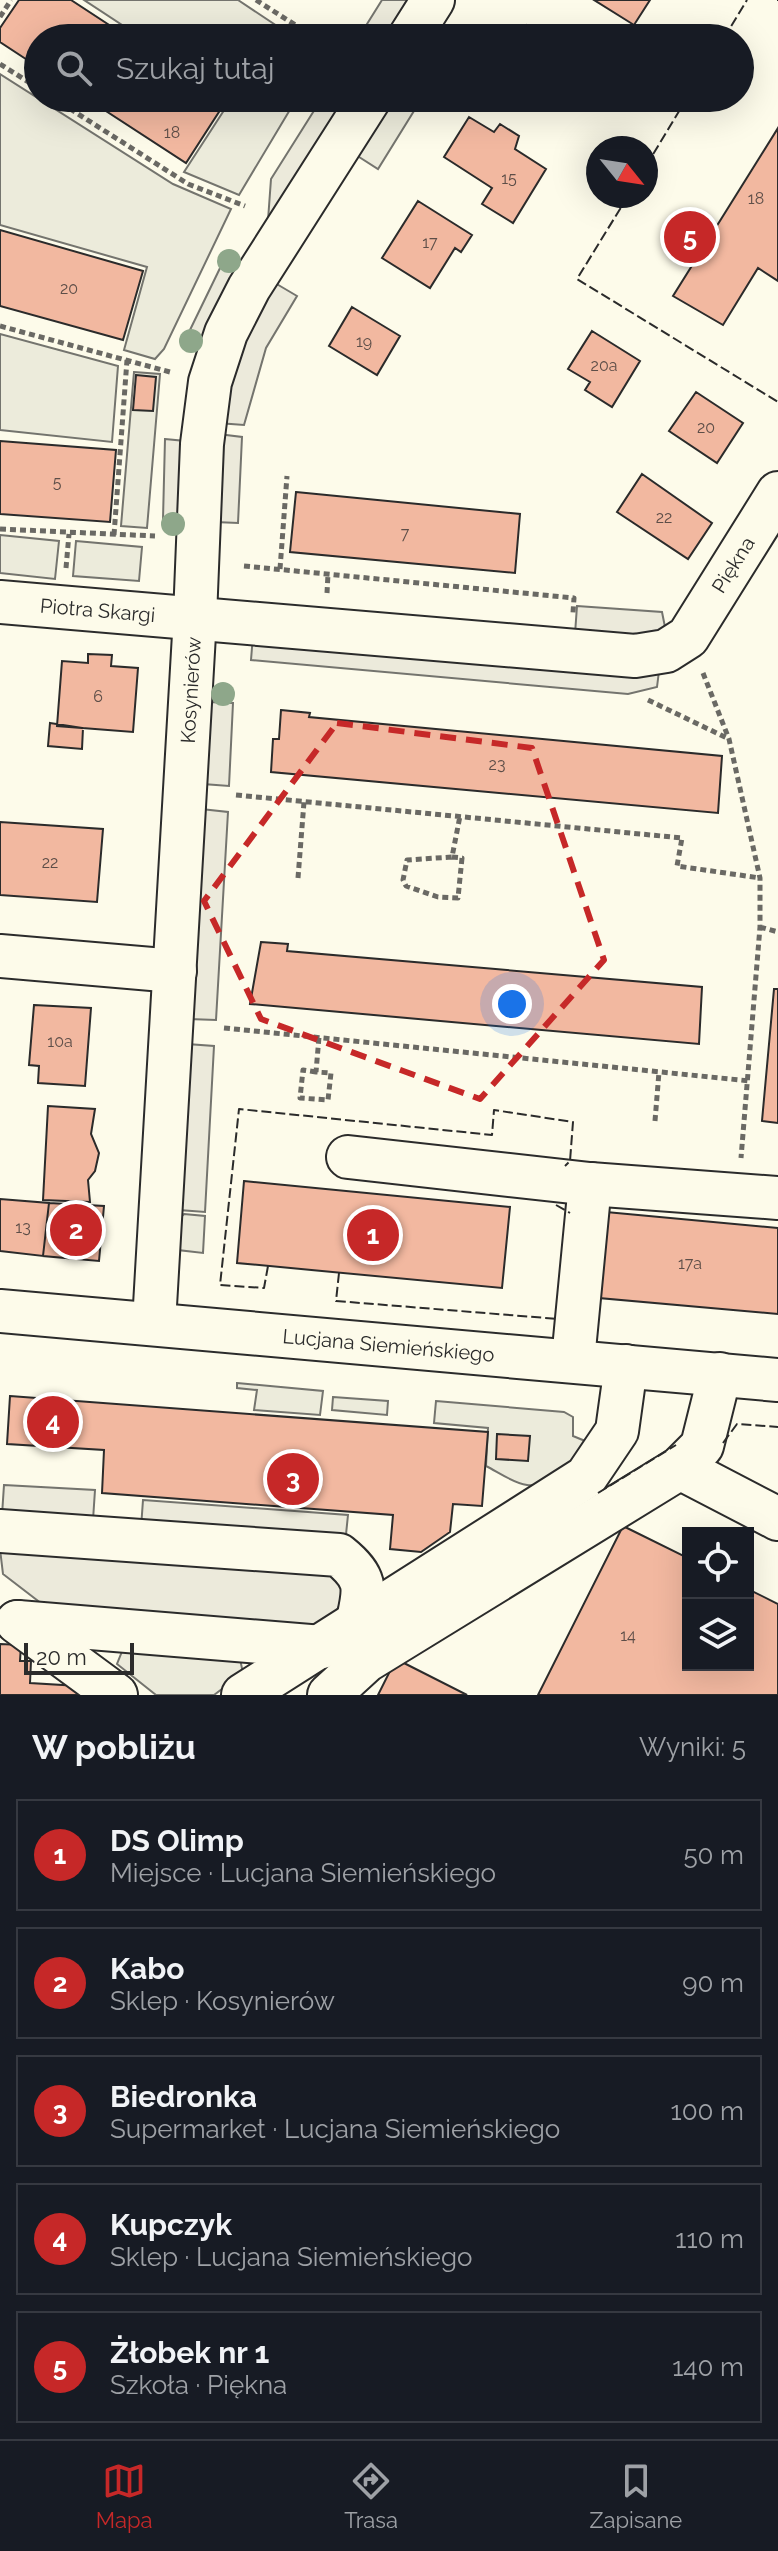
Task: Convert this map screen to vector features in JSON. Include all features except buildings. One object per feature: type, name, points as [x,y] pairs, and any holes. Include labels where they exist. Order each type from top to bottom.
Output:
[{"type":"street","points":[[418,24],[433,0]]},
{"type":"street","name":"Kosynierów","points":[[154,1323],[195,617],[202,444],[210,382],[226,333],[249,288],[361,112]]},
{"type":"street","name":"Piękna","points":[[688,637],[778,493]]},
{"type":"street","name":"Piotra Skargi","points":[[0,602],[635,656],[666,651],[688,637]]},
{"type":"street","points":[[0,956],[175,971]]},
{"type":"street","points":[[348,1157],[590,1184],[778,1198]]},
{"type":"street","points":[[573,1360],[590,1184]]},
{"type":"street","name":"Lucjana Siemieńskiego","points":[[0,1311],[778,1380]]},
{"type":"street","points":[[243,1695],[586,1477],[617,1431],[626,1366]]},
{"type":"street","points":[[329,1695],[366,1661],[680,1468],[702,1446],[720,1374]]},
{"type":"street","points":[[680,1468],[778,1519]]},
{"type":"street","points":[[0,1531],[339,1555],[360,1572],[364,1591],[339,1636]]},
{"type":"street","points":[[9,1616],[339,1636]]},
{"type":"street","points":[[9,1616],[116,1695]]},
{"type":"path","points":[[0,17],[11,0]]},
{"type":"path","points":[[256,0],[294,24]]},
{"type":"path","points":[[0,64],[24,79]]},
{"type":"path","points":[[75,112],[188,184],[245,206]]},
{"type":"path","points":[[0,326],[170,372]]},
{"type":"path","points":[[114,535],[127,360]]},
{"type":"path","points":[[280,569],[287,476]]},
{"type":"path","points":[[0,529],[155,536]]},
{"type":"path","points":[[66,571],[69,534]]},
{"type":"path","points":[[244,566],[574,598],[570,650]]},
{"type":"path","points":[[688,637],[729,739],[760,878],[760,927],[750,1081],[736,1195]]},
{"type":"path","points":[[648,700],[729,739]]},
{"type":"path","points":[[236,795],[682,838],[677,866],[760,878]]},
{"type":"path","points":[[298,878],[304,802]]},
{"type":"path","points":[[452,857],[460,816]]},
{"type":"path","points":[[452,857],[462,858],[458,898],[438,897],[406,886],[403,880],[407,860],[452,857]]},
{"type":"path","points":[[760,927],[778,932]]},
{"type":"path","points":[[224,1028],[750,1081]]},
{"type":"path","points":[[316,1072],[319,1037]]},
{"type":"path","points":[[303,1070],[316,1072],[331,1073],[328,1100],[300,1098],[303,1070]]},
{"type":"path","points":[[655,1121],[659,1072]]},
{"type":"highlighted area","points":[[337,723],[532,748],[604,960],[480,1099],[261,1019],[204,901]]},
{"type":"shaded area","points":[[84,0],[238,0],[274,24],[121,24]]},
{"type":"shaded area","points":[[382,0],[414,0],[399,24],[367,24]]},
{"type":"shaded area","points":[[0,74],[24,89],[24,112],[60,112],[173,184],[231,209],[164,349],[155,359],[124,350],[147,267],[0,225]]},
{"type":"shaded area","points":[[223,112],[289,112],[239,195],[184,172]]},
{"type":"shaded area","points":[[313,112],[343,112],[267,234],[271,179]]},
{"type":"shaded area","points":[[382,112],[413,112],[378,169],[356,155]]},
{"type":"shaded area","points":[[223,262],[243,273],[208,339],[189,332]]},
{"type":"shaded area","points":[[275,283],[297,296],[266,348],[244,425],[218,423],[243,342]]},
{"type":"shaded area","points":[[0,334],[118,366],[112,442],[0,430]]},
{"type":"shaded area","points":[[134,372],[160,374],[147,528],[121,526]]},
{"type":"shaded area","points":[[218,434],[242,437],[238,523],[215,522]]},
{"type":"shaded area","points":[[165,439],[185,441],[181,520],[163,519]]},
{"type":"shaded area","points":[[0,535],[59,541],[55,579],[0,573]]},
{"type":"shaded area","points":[[76,541],[142,547],[139,581],[73,576]]},
{"type":"shaded area","points":[[577,606],[662,612],[667,637],[575,634]]},
{"type":"shaded area","points":[[253,635],[659,671],[657,687],[628,694],[251,660]]},
{"type":"shaded area","points":[[207,702],[233,703],[229,786],[203,784]]},
{"type":"shaded area","points":[[201,809],[228,812],[216,1020],[189,1019]]},
{"type":"shaded area","points":[[187,1044],[214,1046],[205,1212],[179,1210]]},
{"type":"shaded area","points":[[184,1214],[205,1216],[203,1253],[178,1250],[181,1217]]},
{"type":"shaded area","points":[[237,1383],[323,1391],[320,1415],[254,1410],[257,1390],[237,1388]]},
{"type":"shaded area","points":[[333,1397],[388,1401],[387,1415],[332,1410]]},
{"type":"shaded area","points":[[436,1401],[564,1412],[573,1417],[573,1436],[590,1443],[552,1477],[535,1485],[522,1484],[486,1466],[488,1428],[434,1423]]},
{"type":"shaded area","points":[[4,1485],[95,1490],[93,1520],[2,1515]]},
{"type":"shaded area","points":[[143,1500],[348,1515],[345,1544],[141,1528]]},
{"type":"shaded area","points":[[0,1549],[342,1572],[342,1599],[336,1613],[317,1628],[46,1607],[3,1574]]},
{"type":"shaded area","points":[[123,1649],[240,1659],[243,1673],[214,1695],[156,1695],[117,1664]]},
{"type":"fence","points":[[732,24],[747,0]]},
{"type":"fence","points":[[658,146],[679,112]]},
{"type":"fence","points":[[621,208],[577,279],[778,402]]},
{"type":"fence","points":[[268,1266],[264,1288],[220,1285],[239,1109],[492,1135],[494,1110],[573,1122],[570,1161],[565,1166]]},
{"type":"fence","points":[[556,1205],[570,1213]]},
{"type":"fence","points":[[339,1273],[336,1301],[559,1319]]},
{"type":"fence","points":[[723,1443],[737,1424],[778,1427]]},
{"type":"fence","points":[[598,1493],[676,1445]]},
{"type":"place","name":"Żłobek nr 1","points":[[690,237]]},
{"type":"place","name":"Kabo","points":[[76,1230]]},
{"type":"place","name":"DS Olimp","points":[[373,1235]]},
{"type":"place","name":"Kupczyk","points":[[53,1422]]},
{"type":"place","name":"Biedronka","points":[[293,1479]]}]
